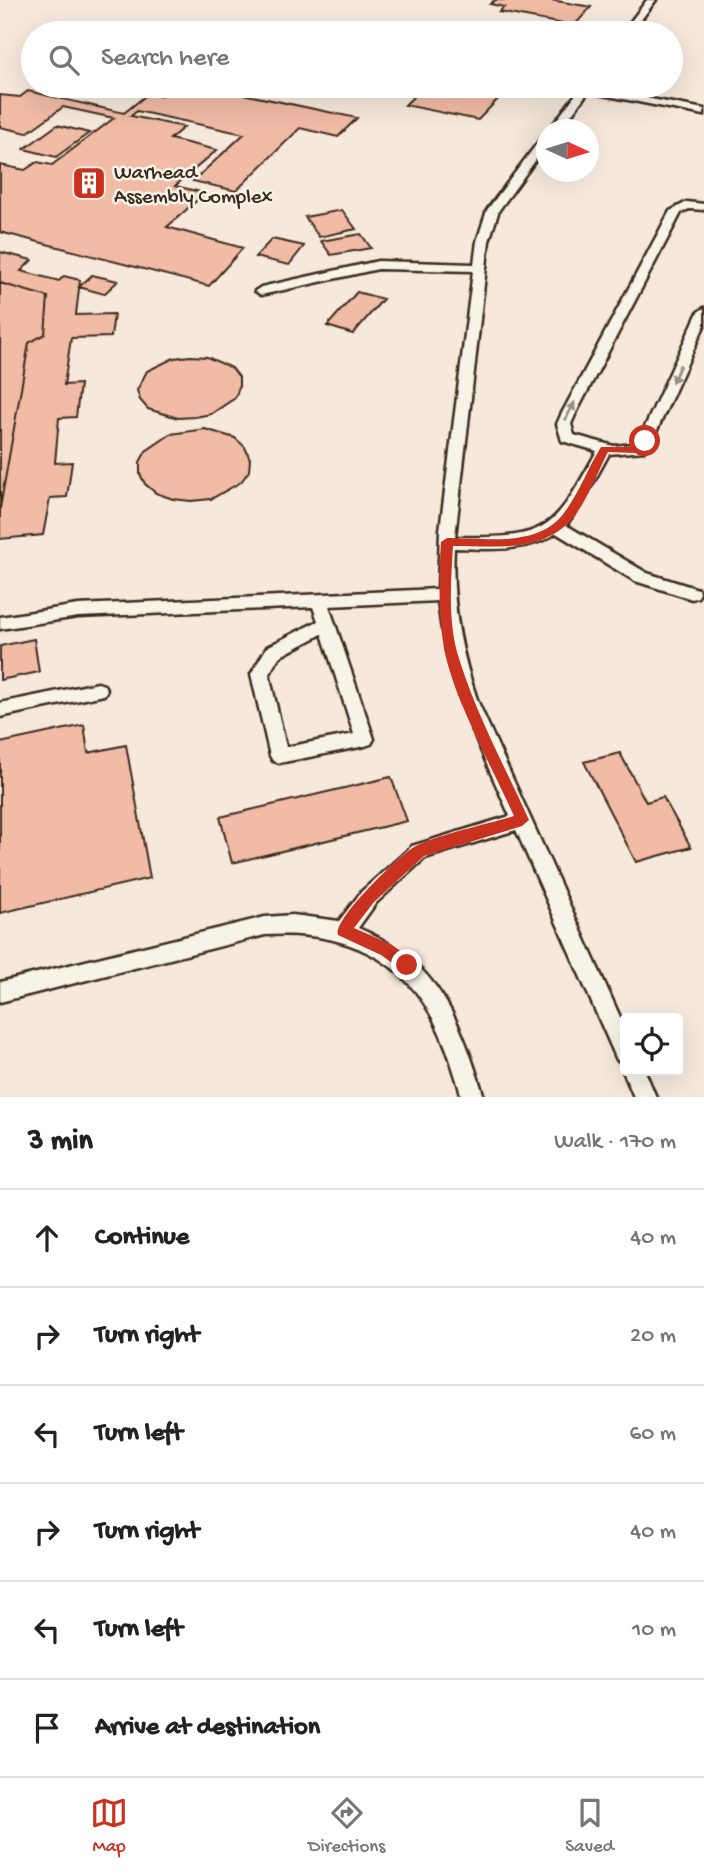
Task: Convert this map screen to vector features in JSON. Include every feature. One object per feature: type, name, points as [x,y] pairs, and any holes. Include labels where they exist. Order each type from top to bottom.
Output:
[{"type":"lane","points":[[635,21],[652,0]]},
{"type":"lane","points":[[562,119],[578,98]]},
{"type":"lane","points":[[638,98],[704,112]]},
{"type":"lane","points":[[536,154],[494,210],[483,241],[447,542],[444,595],[451,651],[459,677],[620,1041]]},
{"type":"lane","points":[[704,206],[687,205],[676,211],[564,424],[567,438],[605,449],[632,451],[645,441],[704,312]]},
{"type":"lane","points":[[261,291],[378,265],[479,268]]},
{"type":"lane","points":[[447,542],[495,544],[531,540],[558,527],[572,509],[605,449]]},
{"type":"lane","points":[[558,527],[641,577],[692,593]]},
{"type":"lane","points":[[0,623],[78,611],[444,595]]},
{"type":"lane","points":[[319,600],[327,624],[365,739],[279,756],[260,674],[273,652],[327,624]]},
{"type":"lane","points":[[0,710],[98,690]]},
{"type":"lane","points":[[344,931],[369,897],[419,852],[522,820]]},
{"type":"lane","points":[[0,992],[265,926],[303,923],[344,931],[387,950],[407,965],[423,984],[445,1019],[473,1097]]},
{"type":"lane","points":[[636,1076],[645,1097]]},
{"type":"building","points":[[495,0],[551,0],[591,7],[578,21],[547,21],[499,12],[504,7],[490,4]]},
{"type":"building","name":"Warhead Assembly Complex","points":[[0,95],[59,98],[124,113],[143,98],[262,98],[357,118],[338,137],[300,128],[236,191],[193,181],[244,134],[137,111],[131,116],[184,127],[170,139],[217,150],[175,186],[205,193],[167,227],[243,248],[209,286],[0,232],[0,165],[25,170],[37,162],[52,165],[114,118],[63,107],[27,133],[0,127]]},
{"type":"building","name":"Warhead Assembly Complex","points":[[0,95],[59,98],[124,113],[143,98],[262,98],[357,118],[338,137],[300,128],[236,191],[193,181],[244,134],[137,111],[131,116],[184,127],[170,139],[217,150],[175,186],[205,193],[167,227],[243,248],[209,286],[0,232],[0,165],[25,170],[37,162],[52,165],[114,118],[63,107],[27,133],[0,127]]},
{"type":"building","points":[[412,98],[499,98],[478,120],[405,105]]},
{"type":"building","points":[[57,125],[89,133],[56,157],[24,149]]},
{"type":"building","points":[[342,210],[356,229],[319,237],[305,217]]},
{"type":"building","points":[[361,234],[371,248],[331,255],[321,241]]},
{"type":"building","points":[[272,239],[304,246],[289,265],[255,257]]},
{"type":"building","points":[[0,252],[32,260],[21,271],[59,281],[64,276],[80,280],[76,315],[114,314],[111,337],[71,338],[64,385],[80,384],[76,417],[59,418],[55,463],[72,462],[67,497],[50,498],[43,535],[0,539],[0,508],[29,343],[45,334],[48,297],[0,283]]},
{"type":"building","points":[[0,252],[32,260],[21,271],[59,281],[64,276],[80,280],[76,315],[114,314],[111,337],[71,338],[64,385],[80,384],[76,417],[59,418],[55,463],[72,462],[67,497],[50,498],[43,535],[0,539]]},
{"type":"building","points":[[92,275],[118,281],[104,294],[79,287]]},
{"type":"building","points":[[357,292],[383,299],[353,334],[327,326]]},
{"type":"building","points":[[207,357],[232,368],[239,377],[235,398],[211,414],[195,417],[178,418],[148,409],[140,400],[137,390],[147,371],[174,358]]},
{"type":"building","points":[[205,429],[235,438],[245,447],[250,459],[249,471],[241,482],[211,499],[191,501],[156,493],[145,484],[140,474],[140,462],[146,451],[171,434]]},
{"type":"building","points":[[34,639],[39,672],[0,680],[0,646]]},
{"type":"building","points":[[84,725],[88,753],[126,745],[150,878],[0,913],[0,743]]},
{"type":"building","points":[[620,753],[646,802],[663,797],[691,847],[636,862],[584,762]]},
{"type":"building","points":[[391,777],[407,821],[232,863],[220,817]]},
{"type":"place","name":"Warhead Assembly Complex","points":[[89,183]]},
{"type":"route","points":[[407,965],[365,938],[344,931],[369,897],[419,852],[522,820],[459,677],[451,651],[444,595],[447,542],[495,544],[531,540],[547,535],[568,516],[605,449],[632,451],[645,441]]}]
